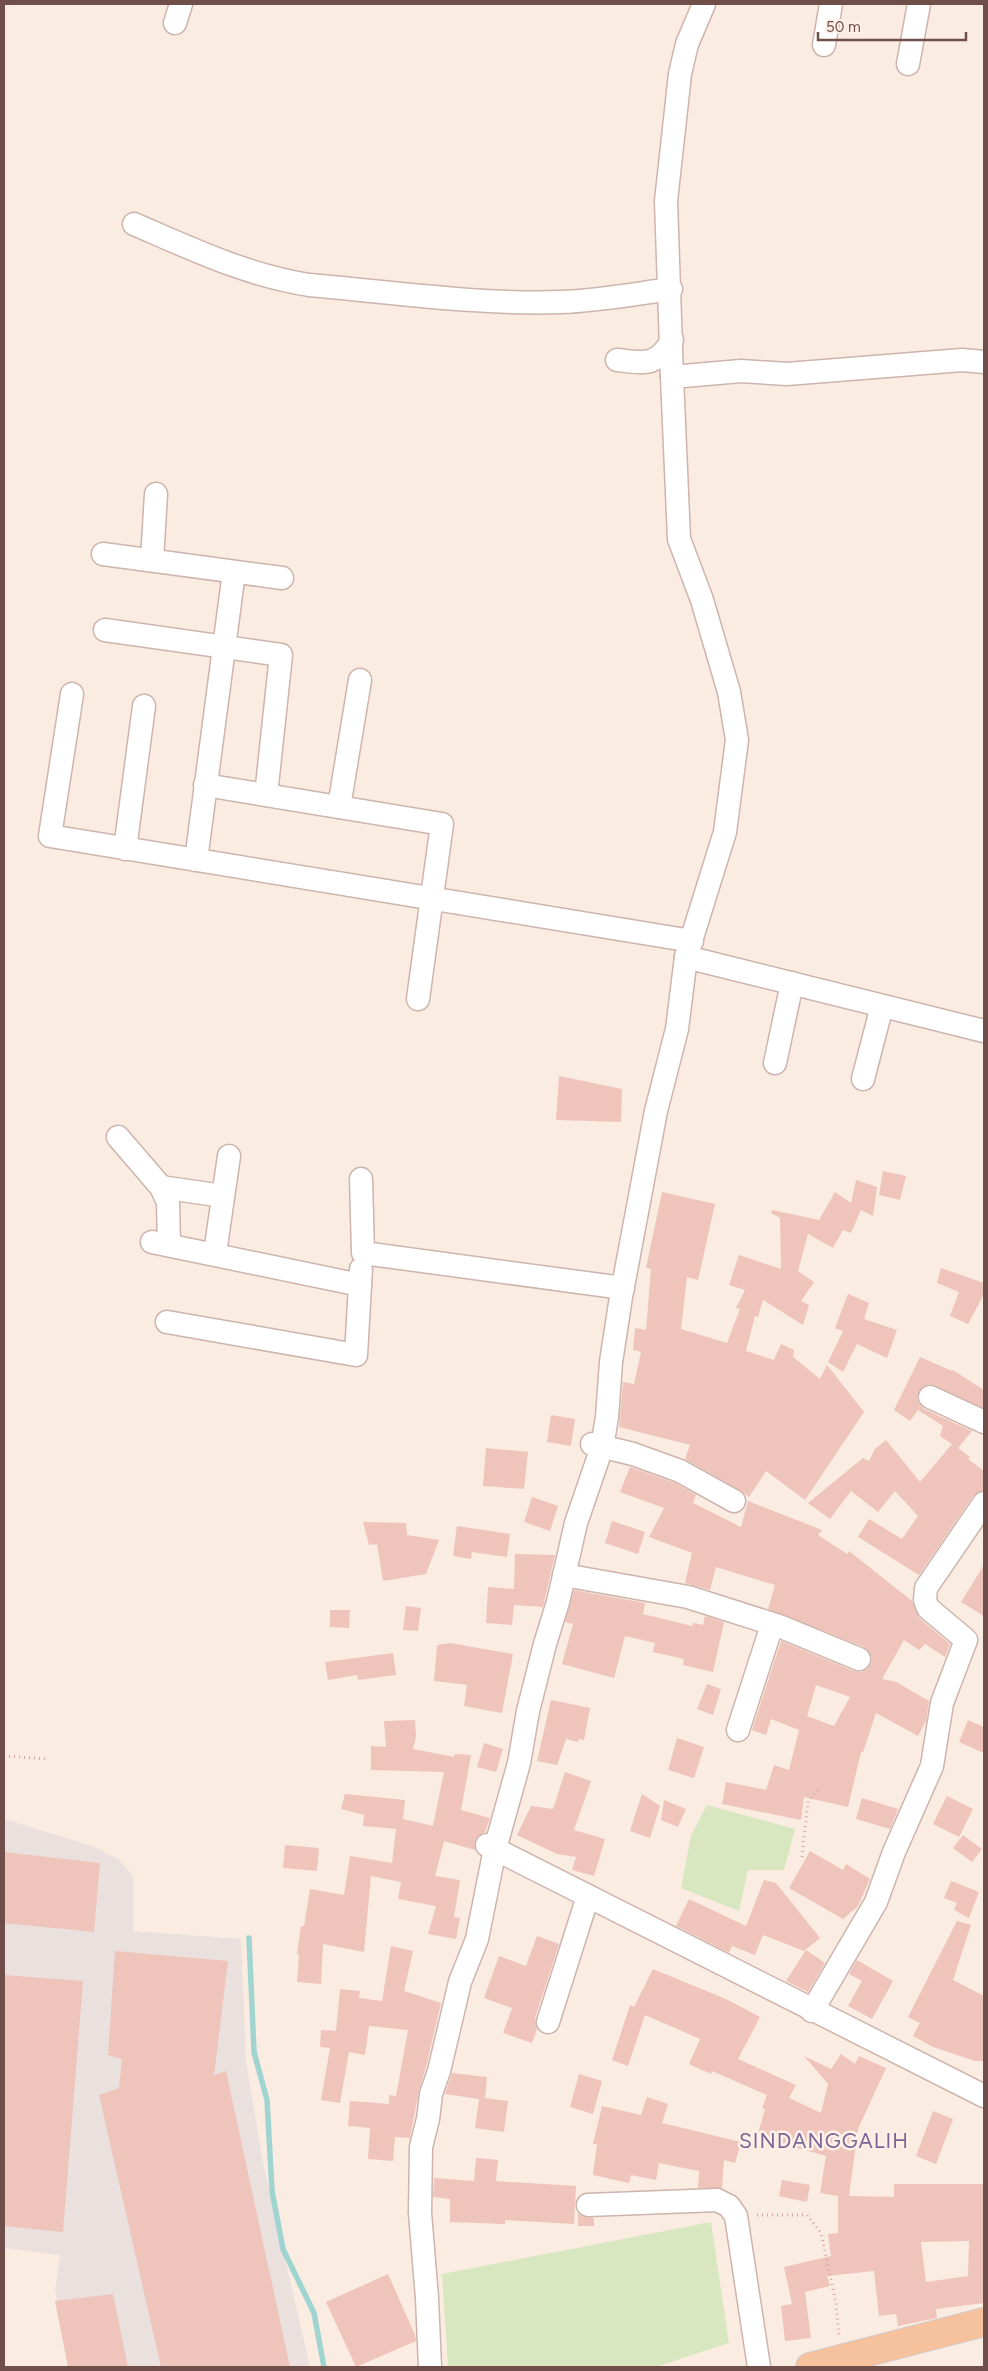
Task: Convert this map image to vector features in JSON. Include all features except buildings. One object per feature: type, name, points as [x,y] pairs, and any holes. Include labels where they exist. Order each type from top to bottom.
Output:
[{"type":"main road","points":[[810,2367],[984,2322]]},
{"type":"street","points":[[430,2367],[428,2298],[420,2213],[421,2147],[428,2120],[431,2094],[439,2071],[460,1982],[477,1939],[491,1847],[519,1763],[528,1711],[576,1523],[607,1416],[611,1362],[656,1111],[677,1029],[689,949],[725,832],[737,740],[727,682],[702,600],[679,539],[672,377],[671,289],[666,202],[675,112],[687,44],[704,4]]},
{"type":"street","points":[[824,45],[831,4]]},
{"type":"street","points":[[908,64],[919,4]]},
{"type":"street","points":[[134,224],[236,268],[277,280],[309,285],[506,301],[559,302],[599,300],[671,289]]},
{"type":"street","points":[[616,360],[652,362],[660,357],[672,340]]},
{"type":"street","points":[[672,377],[741,370],[787,374],[962,360],[984,362]]},
{"type":"street","points":[[152,560],[156,494]]},
{"type":"street","points":[[103,554],[282,578]]},
{"type":"street","points":[[196,860],[234,572]]},
{"type":"street","points":[[105,630],[282,655],[266,795]]},
{"type":"street","points":[[340,807],[360,680]]},
{"type":"street","points":[[72,694],[50,836],[432,898],[689,949],[792,983],[984,1031]]},
{"type":"street","points":[[125,849],[144,706]]},
{"type":"street","points":[[205,785],[442,824],[418,999]]},
{"type":"street","points":[[775,1063],[792,983]]},
{"type":"street","points":[[864,1079],[882,1006]]},
{"type":"street","points":[[118,1137],[161,1186],[168,1202],[160,1243],[215,1253],[360,1285]]},
{"type":"street","points":[[215,1253],[229,1156]]},
{"type":"street","points":[[168,1322],[356,1355],[363,1253],[361,1178]]},
{"type":"street","points":[[161,1186],[223,1196]]},
{"type":"street","points":[[363,1253],[623,1288]]},
{"type":"street","points":[[930,1397],[984,1422]]},
{"type":"street","points":[[597,1446],[633,1454],[680,1471],[734,1501]]},
{"type":"street","points":[[812,2010],[876,1902],[894,1852],[932,1766],[942,1703],[966,1640],[928,1608],[925,1594],[934,1576],[984,1503]]},
{"type":"street","points":[[564,1575],[688,1597],[772,1625],[859,1659]]},
{"type":"street","points":[[738,1730],[772,1625]]},
{"type":"street","points":[[491,1847],[984,2096]]},
{"type":"street","points":[[548,2022],[588,1896]]},
{"type":"street","points":[[588,2205],[717,2200],[729,2206],[736,2216],[759,2367]]},
{"type":"path","points":[[4,1756],[49,1759]]},
{"type":"path","points":[[802,1857],[808,1801],[818,1790]]},
{"type":"path","points":[[736,2216],[807,2215],[821,2233],[836,2302],[841,2360]]},
{"type":"shaded area","points":[[4,1819],[92,1846],[118,1859],[133,1876],[133,1931],[241,1939],[246,2061],[263,2163],[310,2367],[72,2367],[55,2291],[60,2255],[4,2248]]},
{"type":"green space","points":[[707,1805],[795,1829],[784,1870],[748,1870],[739,1911],[681,1888],[691,1835]]},
{"type":"green space","points":[[711,2222],[729,2343],[656,2367],[448,2367],[442,2274]]},
{"type":"waterway","points":[[249,1938],[254,2052],[267,2100],[272,2191],[283,2249],[314,2313],[324,2367]]},
{"type":"district","name":"SINDANGGALIH","points":[[824,2140]]}]
